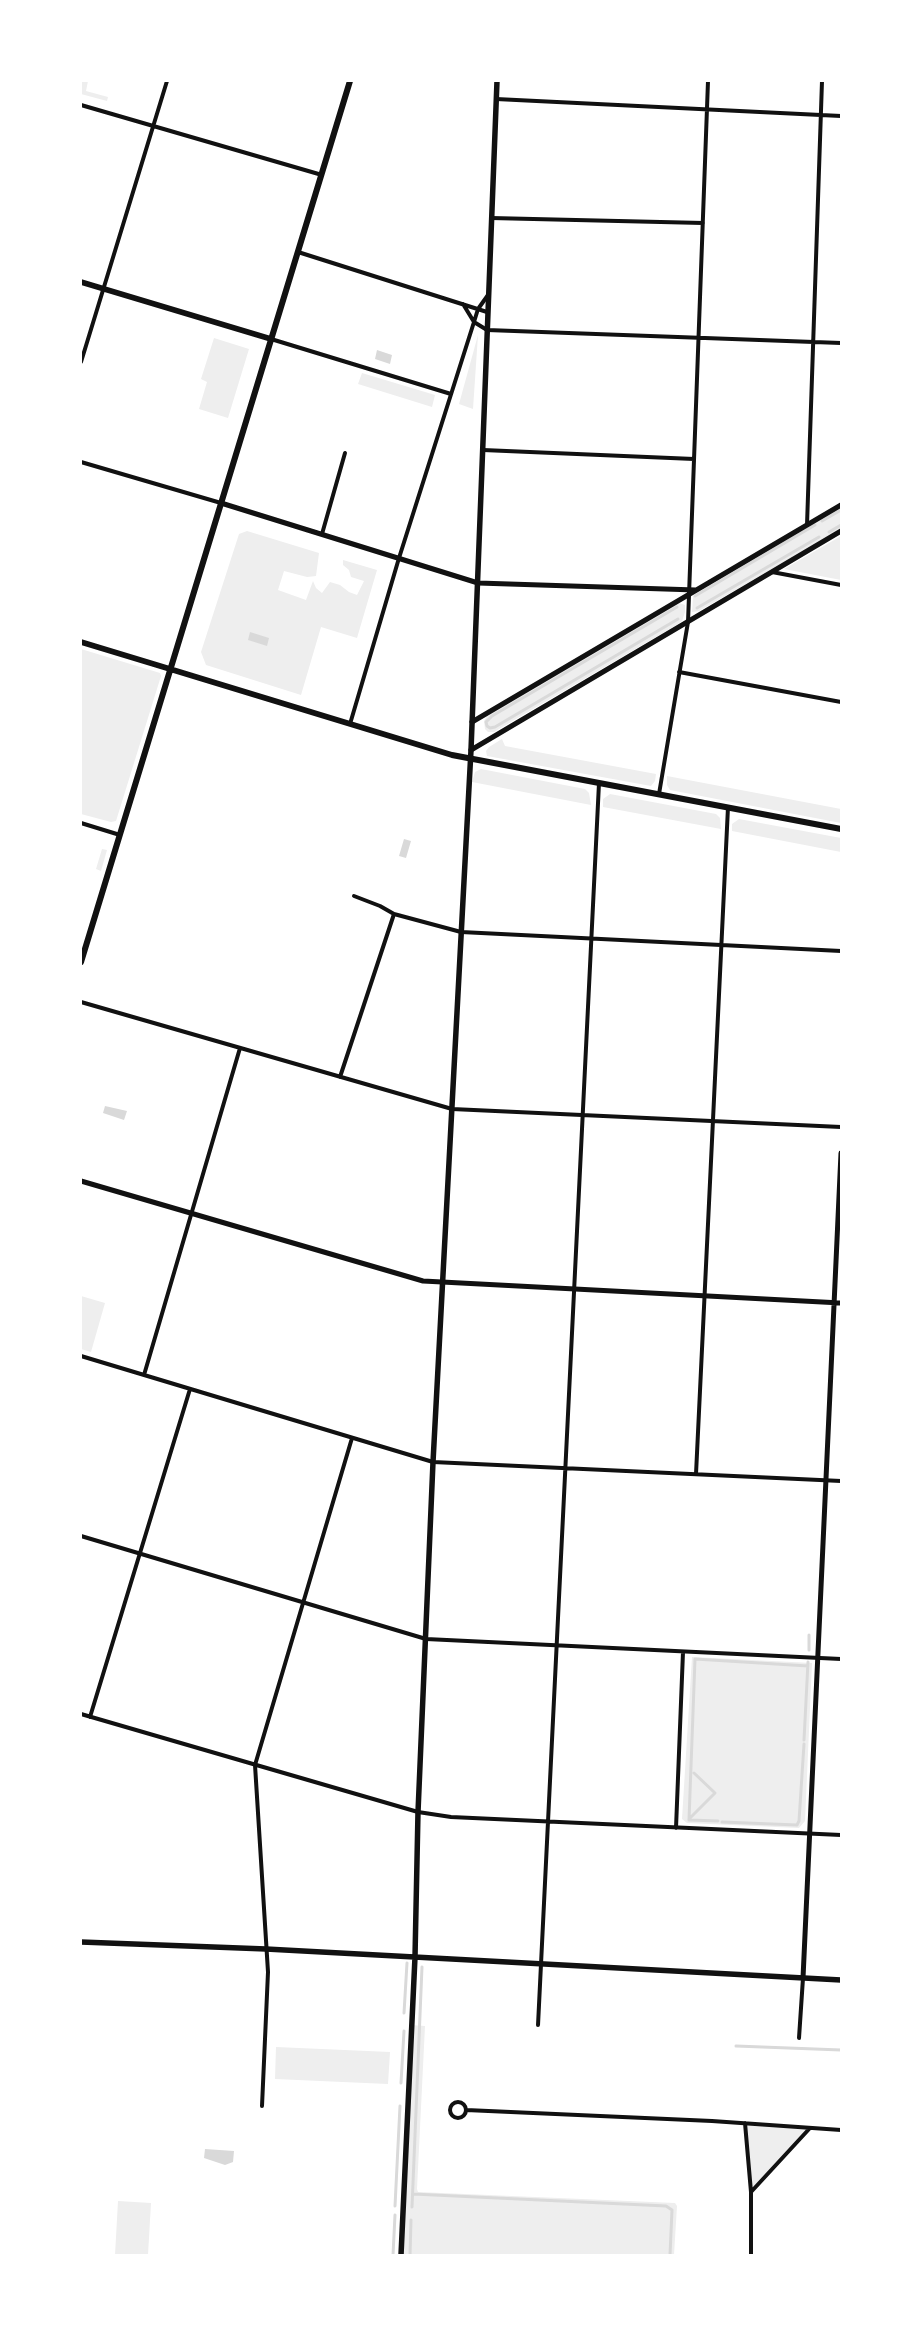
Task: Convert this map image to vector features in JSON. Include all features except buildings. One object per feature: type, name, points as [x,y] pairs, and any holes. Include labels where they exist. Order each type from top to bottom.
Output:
[{"type":"main road","points":[[81,962],[350,81]]},
{"type":"main road","points":[[400,2255],[415,1957],[418,1812],[433,1462],[471,750],[497,81]]},
{"type":"main road","points":[[81,282],[271,339]]},
{"type":"main road","points":[[81,642],[432,750],[841,829]]},
{"type":"main road","points":[[81,1942],[266,1949],[841,1980]]},
{"type":"street","points":[[81,362],[167,81]]},
{"type":"street","points":[[659,794],[688,622],[708,81]]},
{"type":"street","points":[[807,525],[822,81]]},
{"type":"street","points":[[496,100],[841,116]]},
{"type":"street","points":[[81,105],[322,174]]},
{"type":"street","points":[[491,218],[703,223]]},
{"type":"street","points":[[298,252],[487,312]]},
{"type":"street","points":[[350,724],[399,558],[478,309],[488,295]]},
{"type":"street","points":[[463,304],[474,322],[487,330],[841,343]]},
{"type":"street","points":[[271,339],[451,394]]},
{"type":"street","points":[[483,450],[694,460]]},
{"type":"street","points":[[322,534],[345,452]]},
{"type":"street","points":[[81,462],[221,503],[478,583],[689,592]]},
{"type":"street","points":[[472,722],[689,592],[696,590],[841,506]]},
{"type":"street","points":[[471,750],[841,531]]},
{"type":"street","points":[[772,572],[841,585]]},
{"type":"street","points":[[679,672],[841,702]]},
{"type":"street","points":[[538,2026],[598,783]]},
{"type":"street","points":[[696,1474],[728,807]]},
{"type":"street","points":[[81,823],[120,834]]},
{"type":"street","points":[[354,896],[380,906],[394,914],[461,932],[841,951]]},
{"type":"street","points":[[340,1077],[394,914]]},
{"type":"street","points":[[81,1002],[452,1109],[841,1127]]},
{"type":"street","points":[[144,1375],[240,1048]]},
{"type":"street","points":[[799,2038],[841,1153]]},
{"type":"street","points":[[81,1181],[424,1281],[841,1303]]},
{"type":"street","points":[[81,1356],[433,1462],[841,1481]]},
{"type":"street","points":[[90,1717],[190,1389]]},
{"type":"street","points":[[262,2106],[268,1972],[255,1764],[352,1438]]},
{"type":"street","points":[[81,1536],[426,1639],[841,1659]]},
{"type":"street","points":[[676,1828],[683,1652]]},
{"type":"street","points":[[81,1714],[418,1812],[451,1817],[841,1835]]},
{"type":"street","points":[[457,2102],[463,2104],[466,2110],[464,2116],[458,2119],[452,2117],[450,2111],[452,2105],[457,2102]]},
{"type":"street","points":[[466,2110],[745,2123],[841,2130]]},
{"type":"street","points":[[745,2123],[752,2255]]},
{"type":"street","points":[[750,2192],[810,2128]]},
{"type":"shaded area","points":[[81,81],[88,81],[86,91],[108,97],[107,101],[81,94]]},
{"type":"shaded area","points":[[478,335],[473,409],[459,404]]},
{"type":"shaded area","points":[[214,338],[249,349],[228,418],[199,409],[207,382],[201,379]]},
{"type":"shaded area","points":[[377,350],[392,355],[390,364],[375,359]]},
{"type":"shaded area","points":[[362,373],[435,395],[432,407],[358,384]]},
{"type":"shaded area","points":[[841,508],[841,529],[699,611],[692,612],[693,596]]},
{"type":"shaded area","points":[[247,531],[319,553],[316,576],[307,577],[284,571],[278,590],[306,600],[313,581],[316,588],[322,593],[330,582],[340,585],[357,595],[364,581],[351,577],[349,570],[343,565],[343,560],[377,570],[357,638],[321,627],[301,695],[206,665],[201,652],[239,534]]},
{"type":"shaded area","points":[[841,536],[841,580],[784,569]]},
{"type":"shaded area","points":[[679,603],[685,605],[685,612],[682,621],[678,624],[494,732],[488,732],[485,729],[484,721],[487,716]]},
{"type":"shaded area","points":[[250,632],[269,638],[267,646],[248,640]]},
{"type":"shaded area","points":[[81,649],[160,673],[161,676],[116,821],[111,822],[81,814]]},
{"type":"shaded area","points":[[502,739],[505,746],[656,774],[655,781],[651,786],[487,756],[486,751],[489,747]]},
{"type":"shaded area","points":[[481,769],[585,789],[589,793],[591,805],[472,782],[475,772]]},
{"type":"shaded area","points":[[667,776],[841,809],[841,823],[670,790],[667,785]]},
{"type":"shaded area","points":[[610,794],[716,814],[720,818],[721,829],[603,807],[603,799]]},
{"type":"shaded area","points":[[739,819],[841,838],[841,852],[732,831],[732,824]]},
{"type":"shaded area","points":[[404,839],[411,841],[406,858],[399,856]]},
{"type":"shaded area","points":[[102,849],[107,850],[101,871],[96,869]]},
{"type":"shaded area","points":[[105,1106],[127,1111],[124,1120],[103,1113]]},
{"type":"shaded area","points":[[81,1296],[105,1303],[91,1352],[81,1349]]},
{"type":"shaded area","points":[[692,1657],[812,1663],[805,1821],[799,1828],[687,1823],[682,1819]]},
{"type":"shaded area","points":[[411,2025],[425,2026],[418,2192],[675,2203],[677,2206],[674,2255],[401,2255]]},
{"type":"shaded area","points":[[276,2047],[390,2052],[388,2084],[275,2079]]},
{"type":"shaded area","points":[[745,2123],[810,2128],[751,2192]]},
{"type":"shaded area","points":[[205,2149],[234,2151],[233,2162],[225,2165],[204,2158]]},
{"type":"shaded area","points":[[118,2201],[151,2203],[148,2255],[115,2255]]},
{"type":"waterway","points":[[822,521],[841,510]]},
{"type":"waterway","points":[[695,596],[815,525]]},
{"type":"waterway","points":[[829,532],[841,525]]},
{"type":"waterway","points":[[697,608],[819,537]]},
{"type":"waterway","points":[[677,607],[492,716],[486,722],[487,726],[490,728],[495,727],[678,619]]},
{"type":"waterway","points":[[809,1635],[809,1650]]},
{"type":"waterway","points":[[689,1820],[695,1659],[808,1666]]},
{"type":"waterway","points":[[804,1740],[808,1662]]},
{"type":"waterway","points":[[722,1822],[797,1825],[799,1821],[804,1744]]},
{"type":"waterway","points":[[689,1819],[715,1793],[694,1773]]},
{"type":"waterway","points":[[689,1820],[718,1821]]},
{"type":"waterway","points":[[404,2013],[407,1963]]},
{"type":"waterway","points":[[412,2207],[422,1967]]},
{"type":"waterway","points":[[401,2083],[404,2031]]},
{"type":"waterway","points":[[736,2046],[841,2050]]},
{"type":"waterway","points":[[395,2206],[400,2106]]},
{"type":"waterway","points":[[413,2194],[666,2206],[672,2210],[670,2255]]},
{"type":"waterway","points":[[393,2255],[395,2215]]},
{"type":"waterway","points":[[410,2255],[411,2220]]}]
